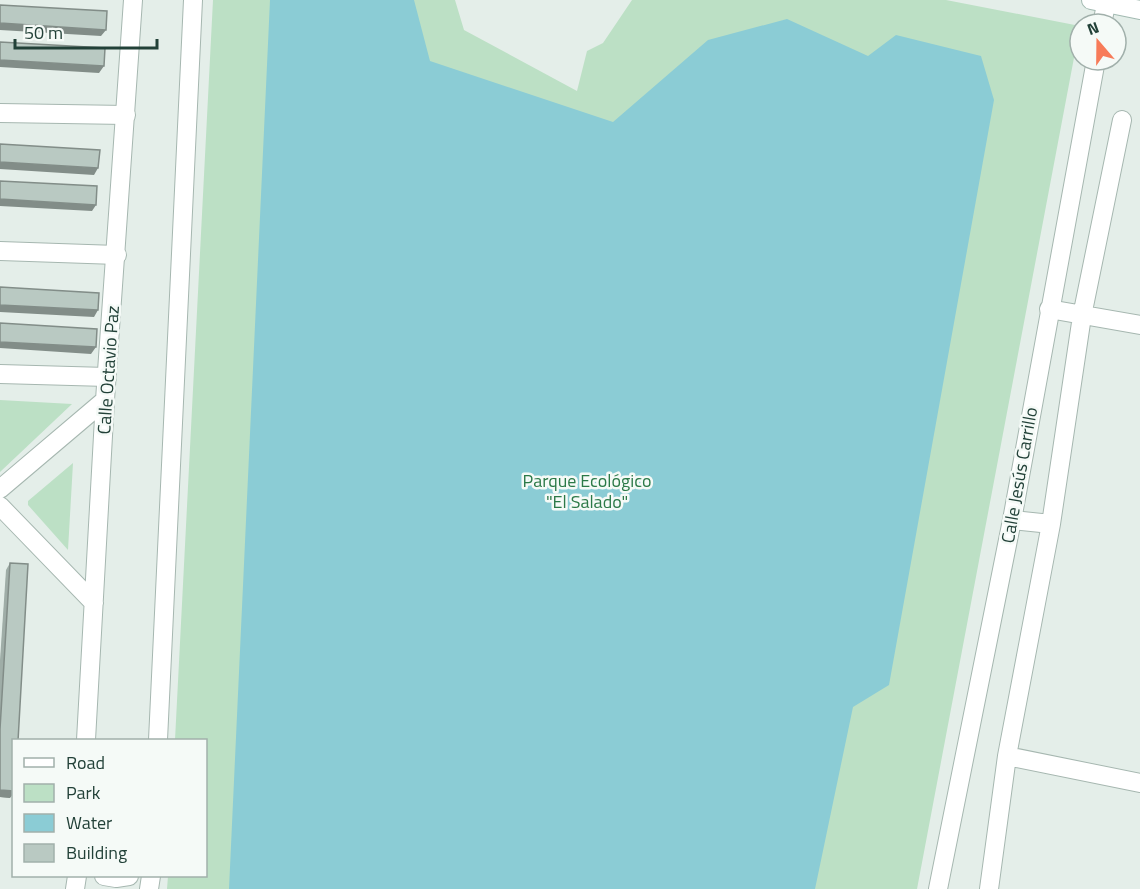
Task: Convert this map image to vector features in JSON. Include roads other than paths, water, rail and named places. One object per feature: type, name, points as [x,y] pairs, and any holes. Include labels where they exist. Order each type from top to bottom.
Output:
[{"type":"street","name":"Calle Octavio Paz","points":[[86,739],[105,400],[117,255],[133,0]]},
{"type":"street","points":[[158,739],[193,0]]},
{"type":"street","points":[[1102,1],[1140,10]]},
{"type":"street","name":"Calle Jesús Carrillo","points":[[938,889],[1012,520],[1094,72]]},
{"type":"street","points":[[0,113],[126,115]]},
{"type":"street","name":"Calle Jesús Carrillo","points":[[989,889],[1007,756],[1051,524],[1082,316],[1122,120]]},
{"type":"street","points":[[0,251],[117,255]]},
{"type":"street","points":[[1049,309],[1140,325]]},
{"type":"street","points":[[0,374],[107,377]]},
{"type":"street","points":[[93,603],[2,501],[105,400]]},
{"type":"street","points":[[1012,520],[1051,524]]},
{"type":"street","points":[[1007,756],[1140,783]]},
{"type":"water","name":"Parque Ecológico \"El Salado\"","points":[[270,0],[414,0],[430,61],[613,122],[708,40],[787,19],[868,56],[896,35],[981,56],[994,100],[889,685],[853,707],[815,889],[229,889]]}]
